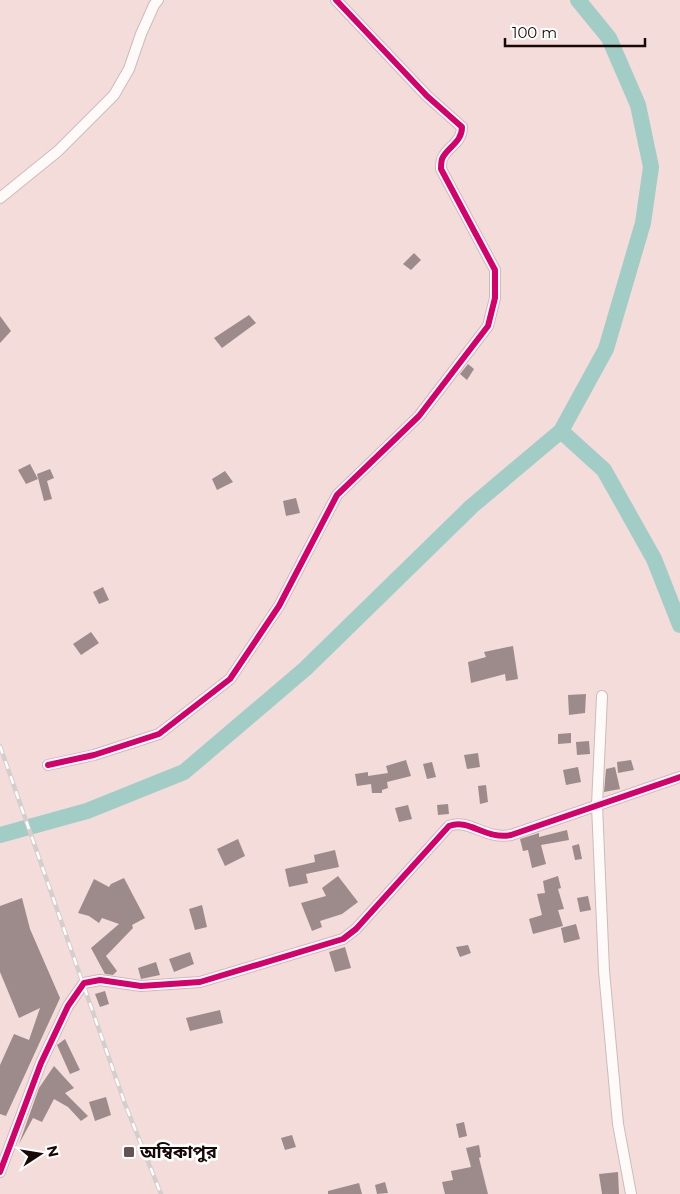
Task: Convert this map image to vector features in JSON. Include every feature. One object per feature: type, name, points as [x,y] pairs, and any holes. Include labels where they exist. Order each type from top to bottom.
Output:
[{"type":"street","points":[[0,198],[58,150],[114,95],[129,69],[141,34],[158,0]]},
{"type":"street","points":[[48,765],[94,755],[158,734],[230,679],[280,606],[337,495],[419,416],[488,326],[495,298],[495,270],[441,169],[443,157],[458,141],[462,127],[427,96],[336,0]]},
{"type":"street","points":[[602,696],[597,805],[604,971],[618,1124],[631,1194]]},
{"type":"street","points":[[0,1172],[41,1063],[71,1000],[84,983],[100,980],[141,986],[200,982],[343,939],[356,929],[449,826],[462,823],[489,835],[500,837],[680,777]]},
{"type":"building","points":[[414,253],[421,260],[411,270],[403,264]]},
{"type":"building","points":[[249,315],[256,323],[222,348],[214,338]]},
{"type":"building","points":[[0,316],[11,331],[0,343]]},
{"type":"building","points":[[468,364],[474,369],[467,380],[460,374]]},
{"type":"building","points":[[30,464],[38,479],[26,484],[18,470]]},
{"type":"building","points":[[50,469],[54,478],[47,481],[52,499],[44,501],[37,474]]},
{"type":"building","points":[[225,471],[233,482],[217,490],[212,479]]},
{"type":"building","points":[[296,498],[300,513],[286,516],[283,501]]},
{"type":"building","points":[[103,587],[109,600],[99,604],[93,592]]},
{"type":"building","points":[[91,632],[99,643],[81,655],[73,644]]},
{"type":"building","points":[[513,646],[518,679],[506,681],[505,674],[471,683],[468,662],[486,657],[484,652]]},
{"type":"building","points":[[586,694],[585,713],[569,715],[568,695]]},
{"type":"building","points":[[571,733],[571,743],[558,744],[558,734]]},
{"type":"building","points":[[589,741],[590,754],[577,755],[576,742]]},
{"type":"building","points":[[478,753],[480,767],[467,769],[464,755]]},
{"type":"building","points":[[406,760],[411,776],[387,782],[388,788],[382,790],[382,793],[372,793],[371,784],[357,786],[355,774],[368,772],[368,776],[388,773],[386,766]]},
{"type":"building","points":[[631,760],[634,770],[618,773],[617,762]]},
{"type":"building","points":[[432,762],[436,777],[427,779],[423,764]]},
{"type":"building","points":[[578,767],[581,782],[566,785],[563,770]]},
{"type":"building","points":[[615,767],[620,789],[604,792],[606,769]]},
{"type":"building","points":[[486,785],[488,802],[480,804],[478,786]]},
{"type":"building","points":[[448,804],[449,814],[438,815],[437,805]]},
{"type":"building","points":[[408,805],[412,819],[399,822],[395,808]]},
{"type":"building","points":[[567,830],[569,840],[541,845],[546,864],[532,868],[528,850],[523,851],[520,839],[539,833],[539,837]]},
{"type":"building","points":[[238,839],[245,856],[225,866],[217,849]]},
{"type":"building","points":[[579,844],[582,859],[575,860],[572,846]]},
{"type":"building","points":[[335,850],[339,867],[306,874],[308,883],[289,887],[285,869],[315,862],[314,855]]},
{"type":"building","points":[[338,876],[358,902],[342,914],[320,921],[322,927],[312,931],[301,903],[326,896],[322,888]]},
{"type":"building","points":[[558,876],[561,888],[558,889],[564,909],[558,910],[563,926],[533,934],[529,919],[542,915],[537,894],[545,893],[543,881]]},
{"type":"building","points":[[124,878],[145,918],[132,925],[133,928],[106,956],[117,971],[113,975],[105,974],[91,948],[119,924],[102,918],[99,923],[89,916],[78,913],[94,879],[109,887],[111,884]]},
{"type":"building","points":[[588,896],[591,910],[580,912],[577,898]]},
{"type":"building","points":[[22,898],[30,929],[60,998],[6,1116],[0,1114],[0,1065],[14,1034],[29,1040],[40,1008],[19,1018],[0,972],[0,906]]},
{"type":"building","points":[[202,905],[207,927],[195,930],[189,909]]},
{"type":"building","points":[[576,924],[580,939],[564,943],[561,928]]},
{"type":"building","points":[[468,945],[471,953],[460,957],[456,947]]},
{"type":"building","points":[[345,947],[351,968],[335,972],[329,952]]},
{"type":"building","points":[[190,952],[194,964],[174,972],[169,959]]},
{"type":"building","points":[[156,962],[160,975],[141,979],[138,968]]},
{"type":"building","points":[[105,991],[109,1004],[100,1007],[95,994]]},
{"type":"building","points":[[220,1010],[223,1023],[190,1031],[186,1018]]},
{"type":"building","points":[[65,1039],[80,1070],[70,1074],[57,1045]]},
{"type":"building","points":[[54,1066],[74,1088],[65,1093],[88,1116],[81,1121],[68,1107],[54,1099],[42,1122],[33,1118],[19,1144],[39,1088]]},
{"type":"building","points":[[106,1097],[111,1115],[95,1121],[89,1102]]},
{"type":"building","points":[[464,1122],[467,1136],[459,1138],[456,1124]]},
{"type":"building","points":[[292,1135],[296,1147],[285,1150],[281,1138]]},
{"type":"building","points":[[479,1145],[481,1157],[479,1158],[488,1194],[445,1194],[442,1182],[453,1180],[451,1171],[471,1167],[466,1148]]},
{"type":"building","points":[[618,1172],[619,1194],[602,1194],[599,1174]]},
{"type":"building","points":[[385,1182],[388,1193],[377,1194],[375,1185]]},
{"type":"building","points":[[359,1183],[362,1194],[328,1194],[328,1191]]},
{"type":"waterway","points":[[0,835],[87,811],[184,772],[305,669],[472,506],[561,431],[606,349],[643,223],[651,167],[638,105],[609,38],[578,0]]},
{"type":"waterway","points":[[561,431],[604,470],[654,559],[680,625]]},
{"type":"railway","points":[[0,746],[125,1104],[161,1194]]},
{"type":"cycle path","points":[[48,765],[94,755],[159,734],[230,679],[279,606],[337,495],[419,416],[488,326],[495,298],[495,270],[441,169],[442,158],[458,140],[462,127],[427,96],[336,0]]},
{"type":"cycle path","points":[[0,1172],[41,1063],[68,1006],[84,983],[100,980],[141,986],[200,982],[343,939],[356,929],[449,826],[463,825],[493,835],[511,835],[680,777]]},
{"type":"place","name":"অম্বিকাপুর","points":[[129,1152]]}]
